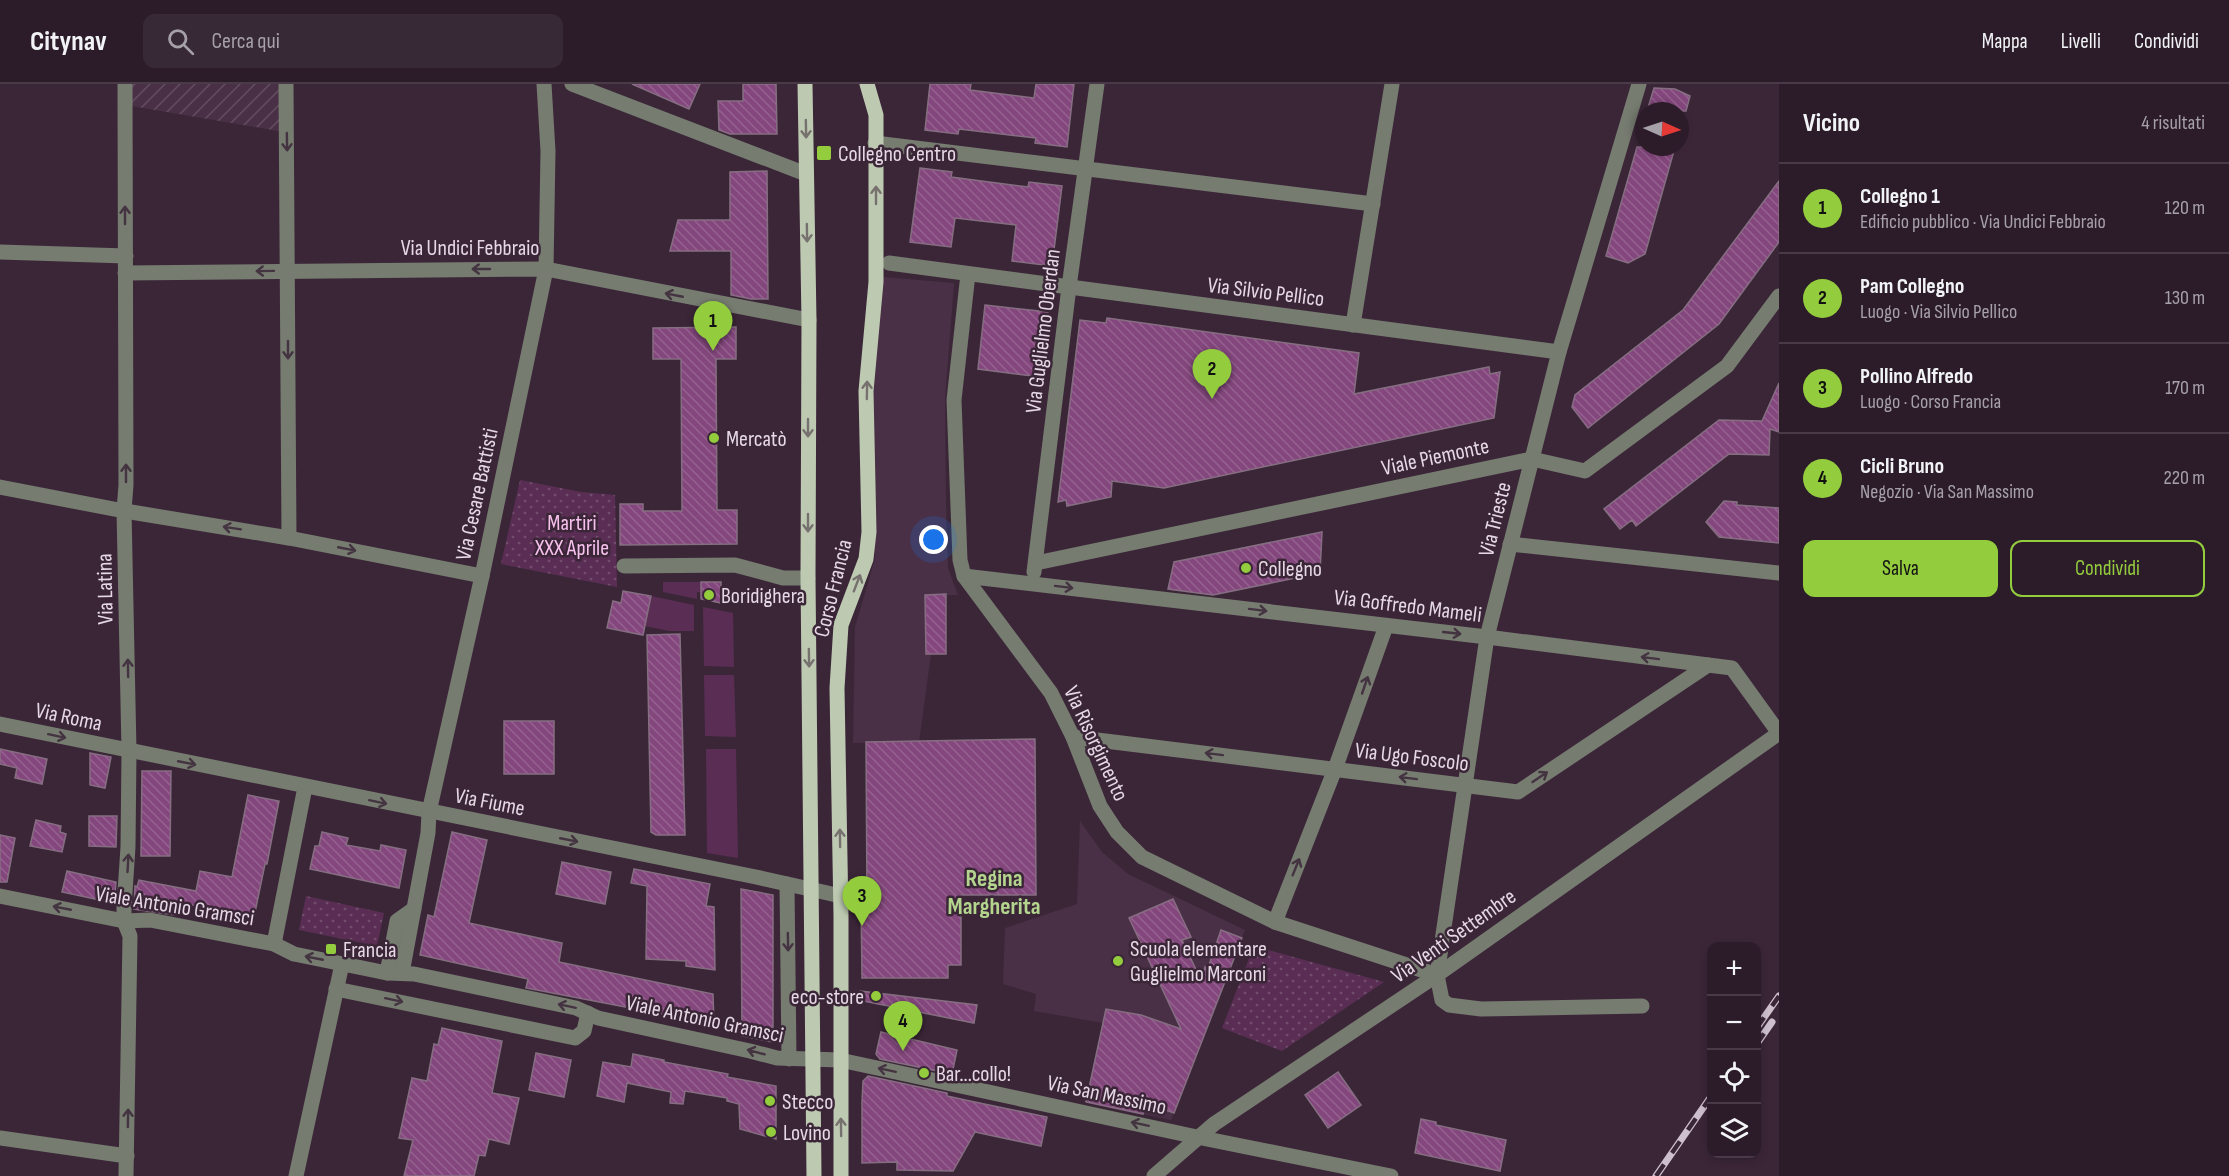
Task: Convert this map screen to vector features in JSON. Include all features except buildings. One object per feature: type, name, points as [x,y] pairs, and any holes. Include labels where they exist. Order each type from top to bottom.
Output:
[{"type":"main road","name":"Corso Francia","points":[[805,84],[809,320],[808,578],[814,1176]]},
{"type":"main road","name":"Corso Francia","points":[[841,1176],[841,896],[837,688],[841,625],[866,559],[869,531],[866,391],[876,282],[876,115],[867,84]]},
{"type":"street","name":"Via Latina","points":[[125,84],[126,485],[124,510],[129,751],[128,847],[124,921],[130,936],[126,1176]]},
{"type":"street","points":[[286,84],[289,538]]},
{"type":"street","name":"Via Cesare Battisti","points":[[395,973],[414,909],[428,833],[429,812],[482,576],[546,269],[548,151],[544,84]]},
{"type":"street","points":[[572,84],[806,174]]},
{"type":"street","name":"Via Guglielmo Oberdan","points":[[1033,583],[1069,287],[1097,84]]},
{"type":"street","points":[[1353,325],[1392,84]]},
{"type":"street","name":"Via Trieste","points":[[1437,975],[1487,637],[1559,352],[1639,84]]},
{"type":"street","points":[[875,143],[1373,204]]},
{"type":"street","points":[[0,252],[126,256]]},
{"type":"street","points":[[889,263],[968,274]]},
{"type":"street","name":"Via Undici Febbraio","points":[[125,273],[546,269],[809,320]]},
{"type":"street","name":"Via Silvio Pellico","points":[[968,274],[1559,352]]},
{"type":"street","name":"Via Risorgimento","points":[[968,274],[954,400],[960,560],[964,576],[1050,693],[1073,737],[1100,806],[1117,832],[1142,857],[1275,921],[1437,975]]},
{"type":"street","name":"Viale Piemonte","points":[[1036,563],[1532,459],[1586,471],[1727,366],[1779,296]]},
{"type":"street","points":[[0,486],[289,538],[482,576]]},
{"type":"street","points":[[1510,544],[1779,573]]},
{"type":"street","points":[[624,566],[735,565],[783,578],[808,578]]},
{"type":"street","name":"Via Goffredo Mameli","points":[[964,576],[1732,668],[1779,733]]},
{"type":"street","points":[[1275,921],[1335,769],[1386,626]]},
{"type":"street","name":"Via Ugo Foscolo","points":[[1073,737],[1518,792],[1708,665]]},
{"type":"street","name":"Via Roma","points":[[0,724],[129,751]]},
{"type":"street","name":"Via Venti Settembre","points":[[1154,1176],[1197,1137],[1437,975],[1779,733]]},
{"type":"street","name":"Via Fiume","points":[[129,751],[841,896]]},
{"type":"street","points":[[274,944],[305,787]]},
{"type":"street","points":[[787,884],[789,1059]]},
{"type":"street","name":"Viale Antonio Gramsci","points":[[0,896],[124,921],[150,920],[274,944],[294,954],[395,973],[414,974],[576,1008],[598,1018],[777,1058],[813,1059]]},
{"type":"street","points":[[296,1176],[342,964]]},
{"type":"street","points":[[1437,975],[1442,1000],[1449,1005],[1481,1009],[1642,1006]]},
{"type":"street","points":[[336,989],[575,1038],[584,1031],[588,1013]]},
{"type":"street","name":"Via San Massimo","points":[[813,1059],[840,1060],[1383,1175]]},
{"type":"street","points":[[0,1138],[127,1156]]},
{"type":"shaded area","points":[[126,84],[284,84],[284,132],[126,105]]},
{"type":"shaded area","points":[[883,277],[954,283],[945,399],[946,504],[948,568],[958,595],[925,595],[926,654],[931,654],[919,742],[853,743],[855,627],[875,559],[871,363]]},
{"type":"shaded area","name":"Scuola elementare Guglielmo Marconi","points":[[1080,821],[1102,852],[1128,874],[1245,930],[1171,1120],[1086,1102],[1103,1023],[1034,1011],[1036,994],[1003,984],[1005,928],[1077,904]]},
{"type":"green space","name":"Martiri XXX Aprile","points":[[520,480],[581,492],[615,495],[617,587],[501,564]]},
{"type":"green space","points":[[663,582],[701,582],[701,592],[697,592],[697,599],[663,592]]},
{"type":"green space","points":[[651,596],[694,605],[694,631],[669,631],[645,626]]},
{"type":"green space","points":[[703,607],[733,613],[734,667],[704,666]]},
{"type":"green space","points":[[704,675],[734,675],[736,737],[705,736]]},
{"type":"green space","points":[[706,749],[736,749],[738,858],[707,853]]},
{"type":"green space","points":[[306,896],[384,913],[377,946],[299,930]]},
{"type":"green space","points":[[1254,946],[1384,982],[1282,1051],[1222,1028]]},
{"type":"railway","points":[[1761,1022],[1779,996]]},
{"type":"railway","points":[[1761,1038],[1772,1022]]},
{"type":"railway","points":[[1656,1176],[1707,1102]]},
{"type":"place","name":"Collegno Centro","points":[[824,153]]},
{"type":"place","name":"Collegno 1","points":[[713,351]]},
{"type":"place","name":"Pam Collegno","points":[[1212,399]]},
{"type":"place","name":"Mercatò","points":[[714,438]]},
{"type":"place","name":"Collegno","points":[[1246,568]]},
{"type":"place","name":"Boridighera","points":[[709,595]]},
{"type":"place","name":"Pollino Alfredo","points":[[862,926]]},
{"type":"place","name":"Francia","points":[[331,949]]},
{"type":"place","name":"Scuola elementare Guglielmo Marconi","points":[[1118,961]]},
{"type":"place","name":"eco-store","points":[[876,996]]},
{"type":"place","name":"Cicli Bruno","points":[[903,1051]]},
{"type":"place","name":"Bar...collo!","points":[[924,1073]]},
{"type":"place","name":"Stecco","points":[[770,1101]]},
{"type":"place","name":"Lovino","points":[[771,1132]]},
{"type":"district","name":"Regina Margherita","points":[[994,892]]}]
